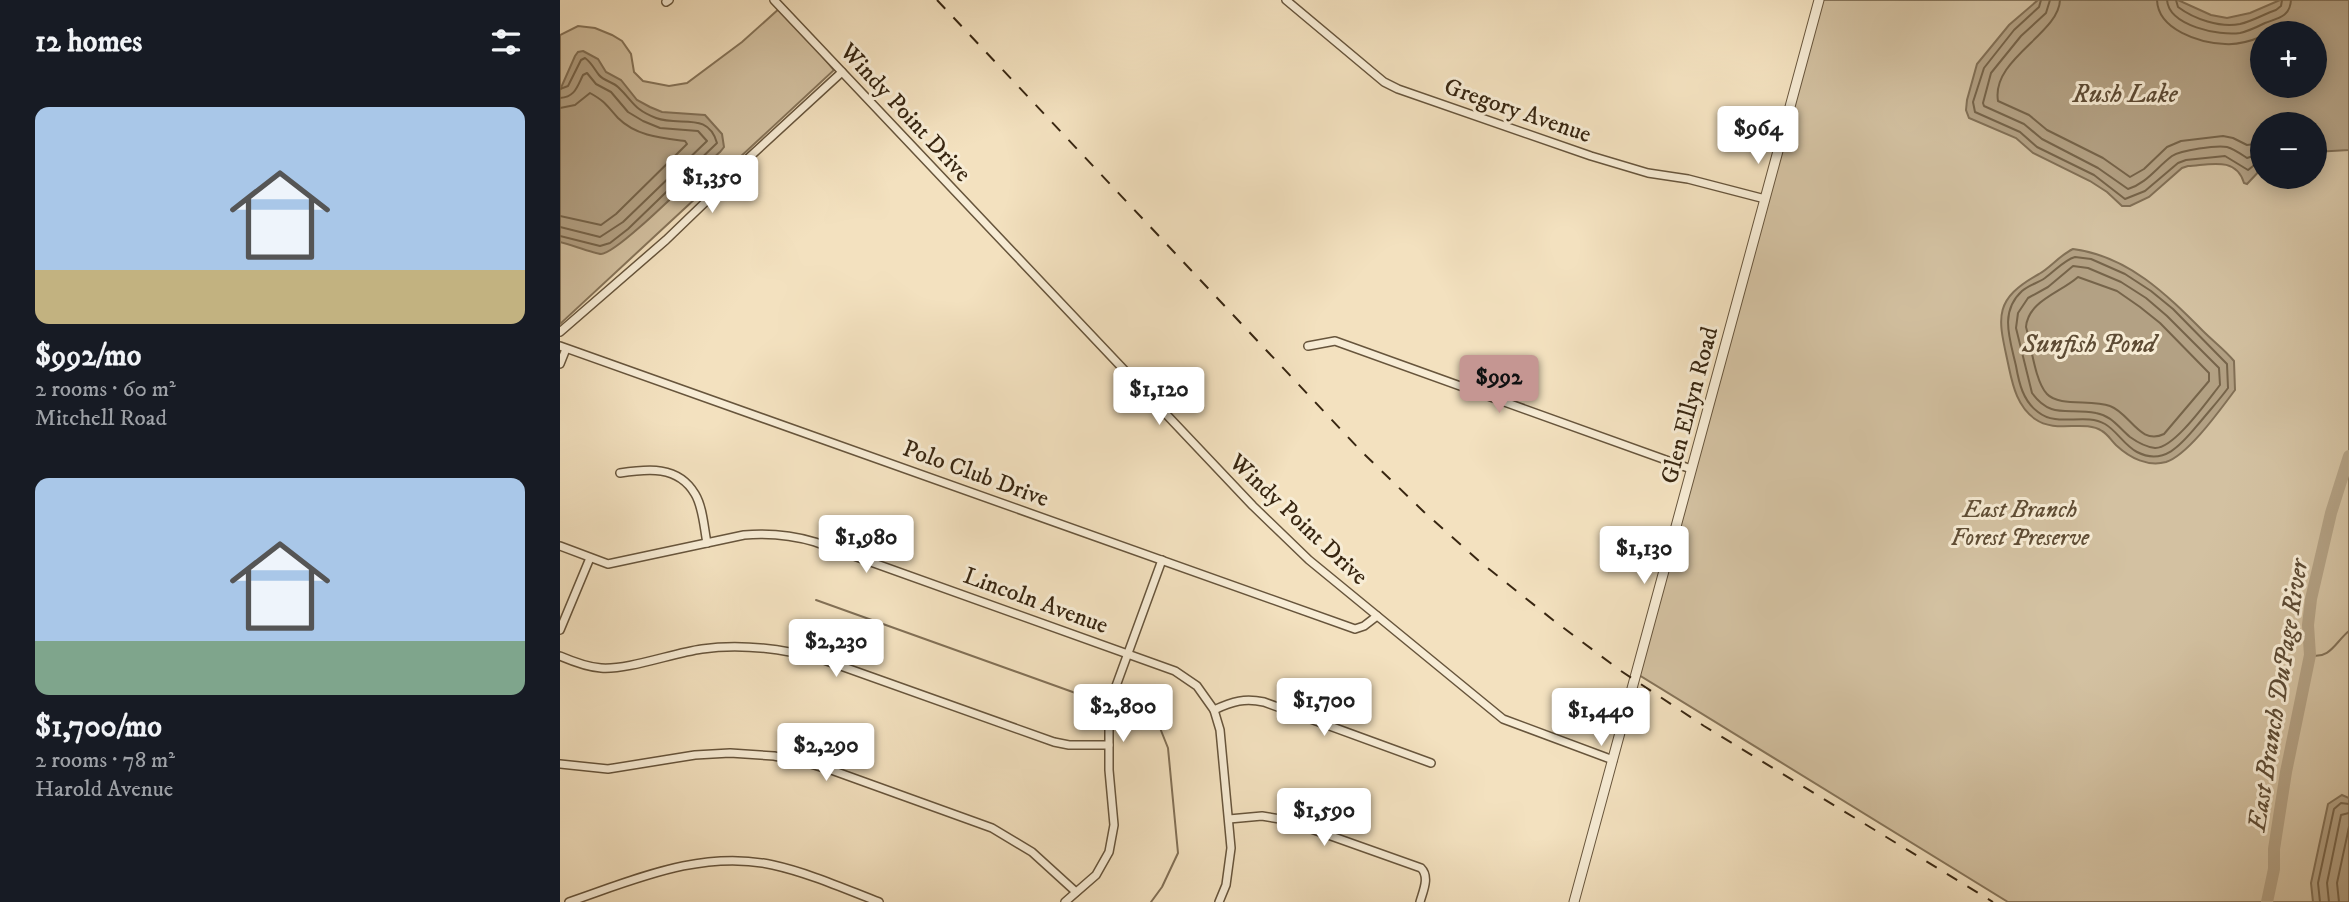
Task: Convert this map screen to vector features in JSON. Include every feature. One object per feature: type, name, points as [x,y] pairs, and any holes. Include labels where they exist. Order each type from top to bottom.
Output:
[{"type":"street","name":"Windy Point Drive","points":[[774,0],[1253,506],[1309,560],[1503,719],[1613,760]]},
{"type":"street","name":"Gregory Avenue","points":[[1286,0],[1384,82],[1398,89],[1591,156],[1648,173],[1688,179],[1765,199]]},
{"type":"street","name":"Glen Ellyn Road","points":[[1574,902],[1819,0]]},
{"type":"street","points":[[560,332],[666,240],[730,175],[842,72]]},
{"type":"street","points":[[1308,346],[1335,341],[1691,469]]},
{"type":"street","points":[[560,364],[563,347]]},
{"type":"street","name":"Polo Club Drive","points":[[563,347],[1355,629],[1377,616]]},
{"type":"street","points":[[620,473],[655,469],[679,478],[696,494],[707,543]]},
{"type":"street","name":"Lincoln Avenue","points":[[560,546],[608,564],[758,534],[806,539],[1175,671],[1197,686],[1214,710]]},
{"type":"street","points":[[560,630],[590,558]]},
{"type":"street","points":[[1065,902],[1096,875],[1106,859],[1113,838],[1108,733],[1112,699],[1162,560]]},
{"type":"street","points":[[560,656],[581,665],[607,668],[724,646],[788,651],[824,660],[1054,742],[1069,745],[1109,745]]},
{"type":"street","points":[[1219,902],[1229,872],[1229,819],[1220,730],[1214,710],[1233,701],[1248,698],[1265,702],[1431,763]]},
{"type":"street","points":[[560,764],[608,769],[695,755],[730,753],[774,756],[804,762],[999,831],[1048,864],[1076,892]]},
{"type":"street","points":[[1229,819],[1262,816],[1286,820],[1421,868],[1426,878],[1420,902]]},
{"type":"street","points":[[569,902],[692,863],[730,860],[782,867],[879,902]]},
{"type":"green space","name":"East Branch Forest Preserve","points":[[1822,0],[2349,0],[2349,902],[2008,902],[1639,675]]},
{"type":"green space","points":[[781,7],[834,70],[560,324],[560,35],[578,26],[595,28],[612,35],[622,41],[631,54],[634,72],[643,81],[669,86],[687,83],[742,42]]},
{"type":"water","name":"Rush Lake","points":[[2038,0],[2178,0],[2211,15],[2227,18],[2250,13],[2280,0],[2349,0],[2349,150],[2327,151],[2327,112],[2250,112],[2250,181],[2247,184],[2235,169],[2228,165],[2188,166],[2182,168],[2149,197],[2130,206],[2122,206],[2090,181],[2033,153],[2016,138],[1969,118],[1967,100],[1977,64],[2009,25]]},
{"type":"water","points":[[583,51],[598,59],[606,72],[621,80],[637,100],[650,107],[662,112],[705,115],[722,134],[724,147],[641,226],[601,254],[560,242],[560,90],[575,56]]},
{"type":"water","name":"Sunfish Pond","points":[[2073,249],[2111,260],[2145,279],[2234,361],[2235,390],[2194,441],[2175,458],[2159,463],[2146,462],[2133,458],[2104,432],[2095,428],[2052,426],[2043,423],[2024,409],[2017,396],[2001,324],[2005,303],[2023,284]]},
{"type":"water","points":[[2342,795],[2349,798],[2349,902],[2313,902],[2311,883],[2328,804]]},
{"type":"waterway","name":"East Branch DuPage River","points":[[2267,902],[2274,869],[2274,849],[2286,772],[2310,655],[2308,625],[2311,599],[2331,513],[2349,456]]},
{"type":"waterway","points":[[816,600],[1095,700]]},
{"type":"waterway","points":[[2310,655],[2317,656],[2328,652],[2349,631]]},
{"type":"waterway","points":[[1151,902],[1162,887],[1178,853],[1168,748],[1156,718]]},
{"type":"railway","points":[[937,0],[1362,452],[1479,561],[1621,671],[1704,726],[1993,902]]}]
